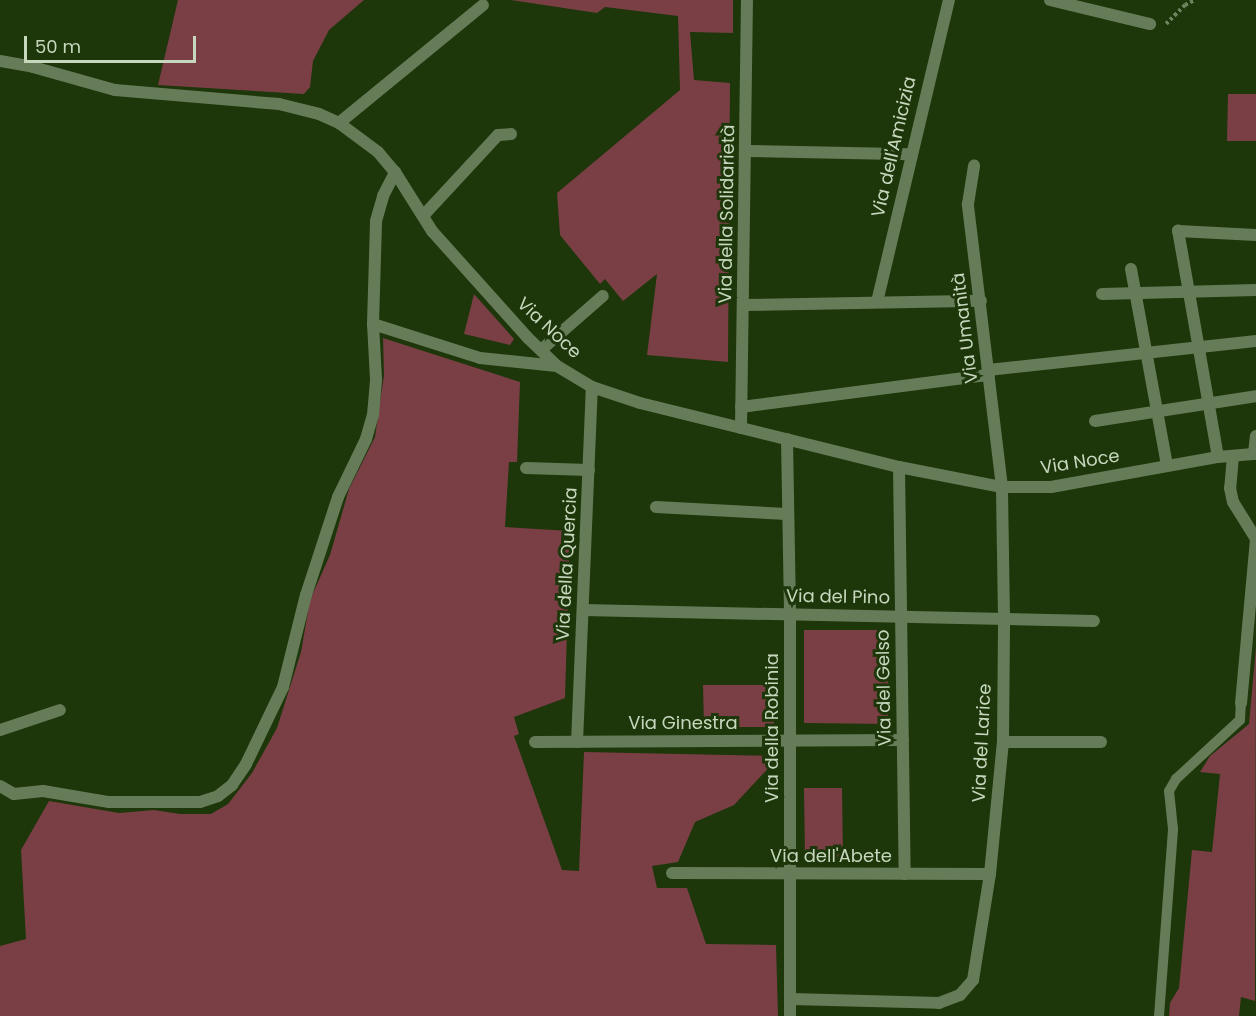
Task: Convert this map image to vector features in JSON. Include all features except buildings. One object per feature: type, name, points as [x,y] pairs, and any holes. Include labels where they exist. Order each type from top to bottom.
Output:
[{"type":"street","name":"Via della Solidarietà","points":[[741,428],[747,151],[747,0]]},
{"type":"street","name":"Via dell'Amicizia","points":[[877,302],[910,154],[949,0]]},
{"type":"street","points":[[1050,0],[1080,4],[1150,24]]},
{"type":"street","points":[[339,123],[483,5]]},
{"type":"street","name":"Via Noce","points":[[0,61],[33,67],[115,90],[279,104],[320,114],[339,123],[378,152],[395,172],[440,239],[557,366],[592,387],[640,403],[899,467],[1002,487],[1051,488],[1218,457],[1255,454]]},
{"type":"street","points":[[423,216],[498,135],[511,134]]},
{"type":"street","points":[[747,151],[910,154]]},
{"type":"street","name":"Via Umanità","points":[[974,165],[968,204],[1002,487]]},
{"type":"street","points":[[0,786],[14,794],[42,791],[109,802],[200,802],[218,796],[232,785],[252,753],[283,687],[306,595],[338,497],[366,438],[373,415],[376,379],[373,324],[376,221],[382,196],[395,172]]},
{"type":"street","points":[[1218,457],[1178,231],[1256,235]]},
{"type":"street","points":[[1131,269],[1167,466]]},
{"type":"street","points":[[1102,294],[1256,290]]},
{"type":"street","points":[[541,350],[603,296]]},
{"type":"street","points":[[743,305],[981,301]]},
{"type":"street","points":[[373,324],[480,358],[557,366]]},
{"type":"street","points":[[741,407],[989,372],[1256,341]]},
{"type":"street","name":"Via della Quercia","points":[[577,742],[592,387]]},
{"type":"street","points":[[1095,421],[1256,396]]},
{"type":"street","points":[[1255,454],[1256,436]]},
{"type":"street","name":"Via della Robinia","points":[[787,439],[790,614],[790,1016]]},
{"type":"street","points":[[1233,456],[1231,495],[1256,539],[1241,703]]},
{"type":"street","name":"Via del Gelso","points":[[899,467],[905,874]]},
{"type":"street","points":[[526,468],[589,470]]},
{"type":"street","name":"Via del Larice","points":[[791,999],[939,1003],[960,995],[973,980],[990,874],[1003,742],[1002,487]]},
{"type":"street","points":[[656,507],[787,514]]},
{"type":"street","name":"Via del Pino","points":[[583,610],[1094,621]]},
{"type":"street","points":[[0,730],[60,710]]},
{"type":"street","name":"Via Ginestra","points":[[535,742],[903,740]]},
{"type":"street","points":[[1003,742],[1101,742]]},
{"type":"street","name":"Via dell'Abete","points":[[672,873],[990,874]]},
{"type":"lane","points":[[1159,1016],[1173,829],[1169,791],[1176,779],[1240,720],[1241,703]]},
{"type":"path","points":[[1150,24],[1170,24],[1185,5],[1195,0]]},
{"type":"shaded area","points":[[178,0],[364,0],[329,30],[313,61],[310,87],[304,94],[158,85]]},
{"type":"shaded area","points":[[511,0],[733,0],[733,33],[690,32],[694,80],[730,83],[728,362],[647,355],[657,274],[623,301],[605,279],[600,284],[560,235],[557,193],[680,90],[678,16],[605,7],[597,13]]},
{"type":"shaded area","points":[[1228,94],[1256,94],[1256,141],[1227,141]]},
{"type":"shaded area","points":[[474,294],[514,339],[510,345],[464,334]]},
{"type":"shaded area","points":[[383,338],[520,382],[517,462],[509,462],[505,527],[570,531],[565,698],[514,717],[519,734],[514,736],[562,870],[579,871],[584,752],[773,756],[775,761],[734,805],[695,822],[678,862],[652,866],[657,888],[687,888],[706,944],[776,945],[778,1016],[0,1016],[0,946],[26,939],[21,850],[49,801],[119,813],[154,810],[180,814],[211,814],[228,804],[252,773],[277,728],[301,652],[310,600],[330,555],[349,489],[375,437],[384,375]]},
{"type":"shaded area","points":[[804,630],[888,630],[888,724],[804,723]]},
{"type":"shaded area","points":[[1256,647],[1255,1001],[1241,997],[1239,1016],[1169,1016],[1170,1003],[1179,988],[1192,850],[1212,852],[1220,774],[1200,772],[1210,756],[1249,724]]},
{"type":"shaded area","points":[[703,685],[774,685],[774,727],[704,727]]},
{"type":"shaded area","points":[[804,788],[842,788],[843,858],[805,858]]}]
